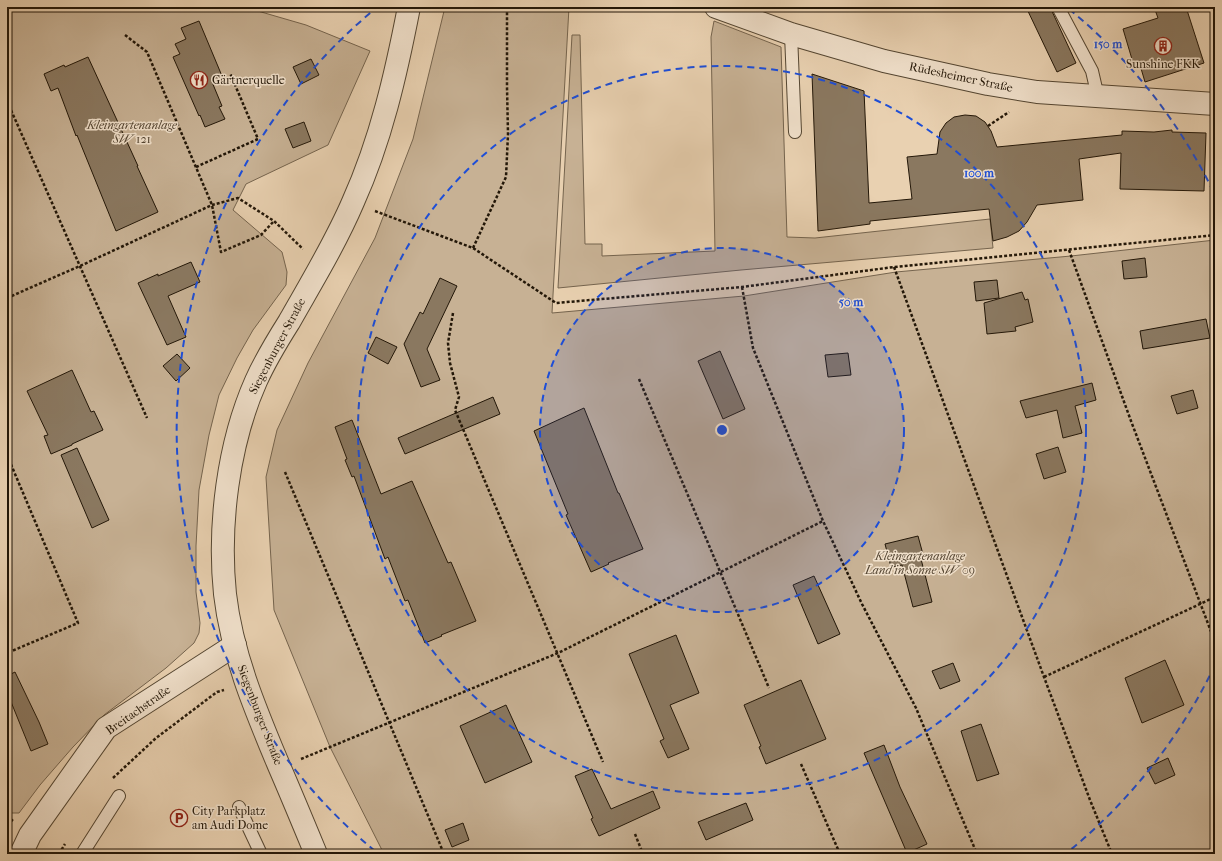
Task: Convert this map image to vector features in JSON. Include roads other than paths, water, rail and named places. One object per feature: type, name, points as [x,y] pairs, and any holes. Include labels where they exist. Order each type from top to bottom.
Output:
[{"type":"street","name":"Siegenburger Straße","points":[[316,854],[262,726],[246,683],[235,645],[226,596],[223,557],[224,515],[231,463],[242,421],[256,382],[276,343],[321,266],[353,203],[375,149],[398,64],[409,7]]},
{"type":"street","name":"Rüdesheimer Straße","points":[[716,7],[791,34],[884,61],[988,84],[1037,92],[1215,104]]},
{"type":"street","name":"Breitachstraße","points":[[21,854],[30,835],[106,728],[235,645]]},
{"type":"lane","points":[[1058,7],[1092,72],[1098,97]]},
{"type":"lane","points":[[791,34],[795,132]]},
{"type":"lane","points":[[82,854],[119,796]]},
{"type":"lane","points":[[239,807],[261,854]]},
{"type":"place","name":"Sunshine FKK","points":[[1163,46]]},
{"type":"place","name":"Gärtnerquelle","points":[[199,80]]},
{"type":"place","name":"City Parkplatz am Audi Dome","points":[[179,818]]},
{"type":"park label","name":"Kleingartenanlage SW 121","points":[[132,132]]},
{"type":"park label","name":"Kleingartenanlage Land in Sonne SW 09","points":[[920,563]]}]
